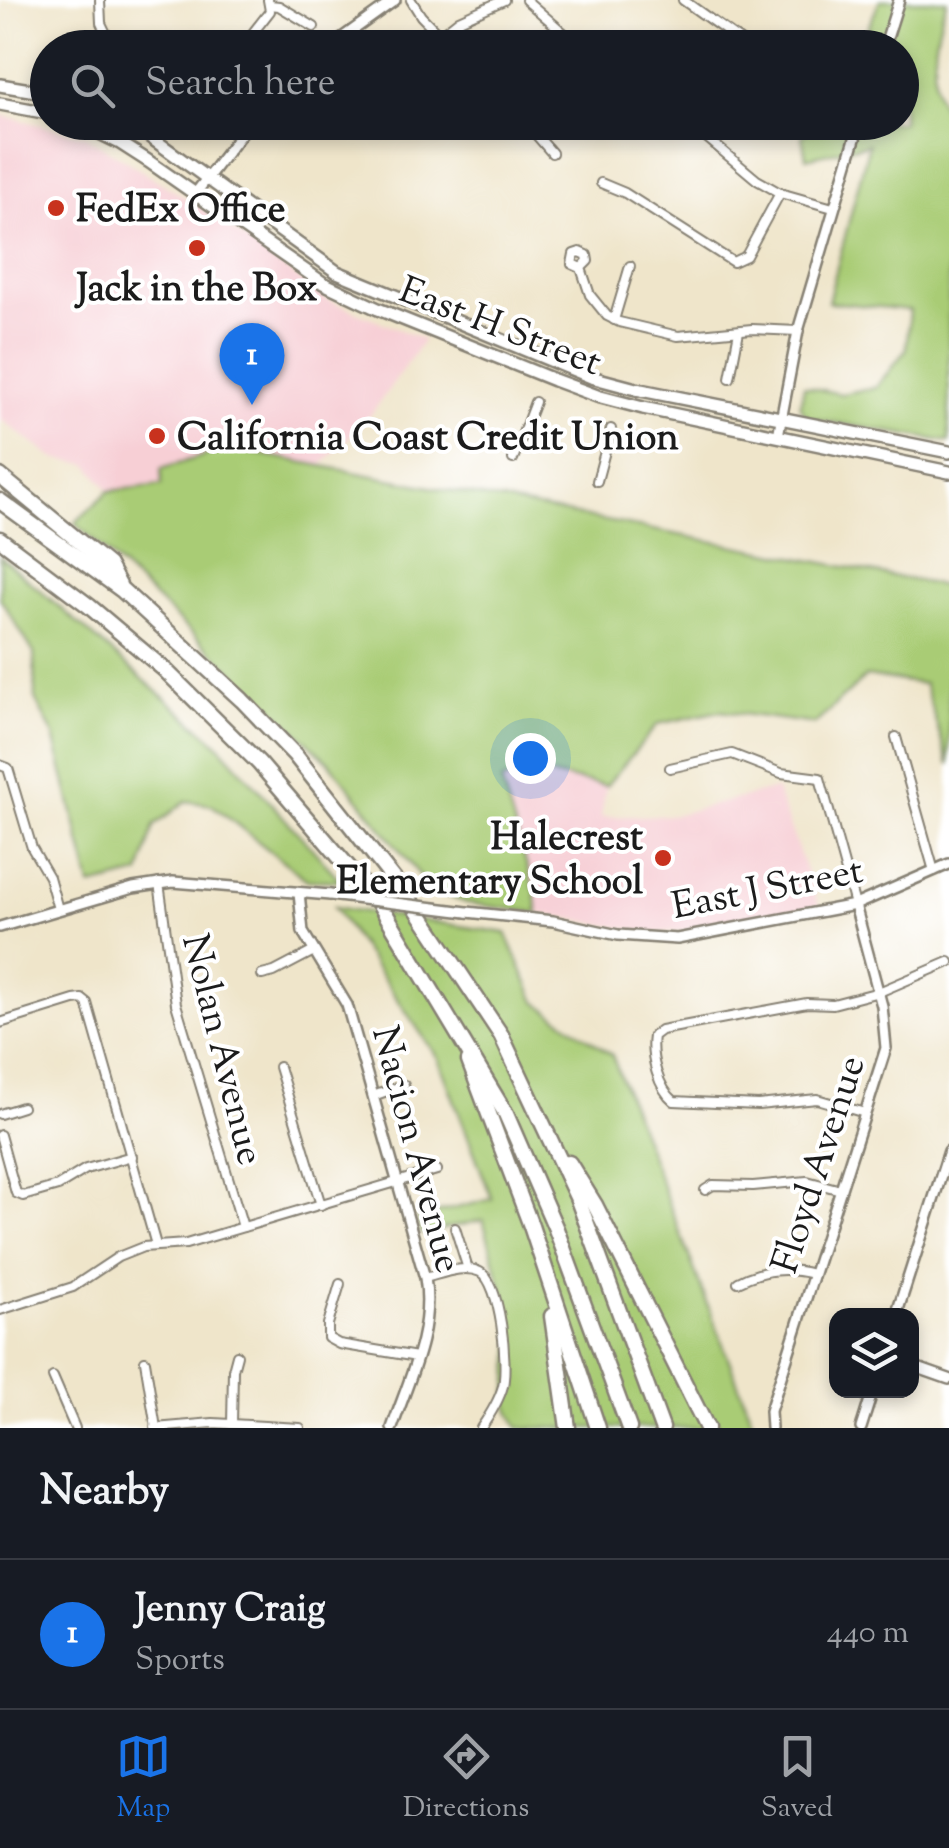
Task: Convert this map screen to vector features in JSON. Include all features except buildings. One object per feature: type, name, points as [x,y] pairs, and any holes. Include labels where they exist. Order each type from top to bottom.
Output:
[{"type":"highway","points":[[0,476],[108,566],[122,590]]},
{"type":"highway","points":[[0,501],[122,590],[242,700],[295,755],[418,909],[501,1036],[577,1197],[662,1428]]},
{"type":"highway","points":[[0,540],[89,606],[165,670],[259,763],[378,903],[506,1114],[556,1230],[630,1428]]},
{"type":"highway","points":[[465,1043],[473,1076],[492,1116],[598,1428]]},
{"type":"highway","points":[[530,1098],[595,1205],[707,1428]]},
{"type":"highway","points":[[549,1286],[568,1428]]},
{"type":"main road","points":[[0,85],[30,90]]},
{"type":"main road","points":[[0,104],[30,110]]},
{"type":"main road","name":"East H Street","points":[[114,140],[323,283],[378,309],[597,396],[776,442],[949,472]]},
{"type":"main road","name":"East H Street","points":[[151,140],[338,272],[590,377],[636,390],[949,452]]},
{"type":"street","points":[[100,0],[105,30]]},
{"type":"street","points":[[353,30],[395,0]]},
{"type":"street","points":[[411,0],[437,30]]},
{"type":"street","points":[[445,30],[504,0]]},
{"type":"street","points":[[526,0],[560,30]]},
{"type":"street","points":[[683,0],[727,30]]},
{"type":"street","points":[[701,10],[708,0]]},
{"type":"street","points":[[890,30],[899,0]]},
{"type":"street","points":[[257,30],[270,12],[269,2],[314,26]]},
{"type":"street","points":[[195,194],[236,140]]},
{"type":"street","points":[[541,140],[552,153]]},
{"type":"street","points":[[709,140],[757,180],[780,193],[833,208]]},
{"type":"street","points":[[776,442],[797,336],[854,140]]},
{"type":"street","points":[[601,183],[625,193],[733,262],[746,256],[780,193]]},
{"type":"street","points":[[614,320],[630,266]]},
{"type":"street","points":[[581,268],[590,295],[614,320],[678,336],[762,328],[797,336]]},
{"type":"street","points":[[730,378],[740,331]]},
{"type":"street","points":[[513,459],[535,402]]},
{"type":"street","points":[[597,481],[611,429]]},
{"type":"street","points":[[896,737],[934,871]]},
{"type":"street","name":"Floyd Avenue","points":[[670,768],[732,754],[781,773],[820,778],[886,1026],[886,1048],[770,1411],[770,1427]]},
{"type":"street","points":[[0,765],[8,768],[14,782],[32,848],[49,877],[58,910]]},
{"type":"street","name":"East J Street","points":[[0,927],[160,883],[194,881],[554,921],[618,935],[677,939],[855,905],[949,864]]},
{"type":"street","name":"Nolan Avenue","points":[[160,883],[176,1004],[242,1227]]},
{"type":"street","name":"Nacion Avenue","points":[[299,893],[300,924],[347,1005],[426,1278],[427,1321],[392,1428]]},
{"type":"street","points":[[262,974],[274,972],[314,951]]},
{"type":"street","points":[[866,1113],[817,1099],[758,1105],[674,1101],[662,1089],[653,1036],[661,1030],[807,1003],[832,1004],[878,992],[949,962]]},
{"type":"street","points":[[0,1022],[74,1000],[87,1002],[156,1245]]},
{"type":"street","points":[[279,1067],[321,1205]]},
{"type":"street","points":[[374,1096],[404,1085]]},
{"type":"street","points":[[0,1114],[22,1107]]},
{"type":"street","points":[[0,1135],[16,1192],[31,1196],[86,1170],[132,1156]]},
{"type":"street","points":[[899,1308],[949,1151]]},
{"type":"street","points":[[0,1310],[74,1287],[118,1257],[156,1245],[186,1244],[438,1170]]},
{"type":"street","points":[[706,1190],[713,1185],[807,1181],[841,1190]]},
{"type":"street","points":[[455,1228],[468,1269]]},
{"type":"street","points":[[738,1282],[782,1268],[813,1274]]},
{"type":"street","points":[[426,1278],[468,1269],[491,1281],[504,1363],[499,1398],[481,1428]]},
{"type":"street","points":[[340,1284],[328,1324],[328,1338],[339,1344],[417,1356]]},
{"type":"street","points":[[232,1424],[237,1354]]},
{"type":"street","points":[[145,1361],[155,1428],[232,1424],[300,1428]]},
{"type":"street","points":[[919,1368],[949,1379]]},
{"type":"street","points":[[53,1377],[76,1428]]},
{"type":"street","points":[[861,1428],[870,1398]]},
{"type":"shaded area","points":[[0,115],[30,122],[30,140],[92,140],[202,208],[326,299],[424,340],[369,417],[320,467],[229,448],[163,485],[109,491],[88,464],[55,459],[0,419]]},
{"type":"shaded area","name":"Halecrest Elementary School","points":[[531,771],[606,786],[601,817],[674,815],[776,789],[819,906],[705,929],[651,933],[538,913],[500,781]]},
{"type":"green space","points":[[880,0],[947,0],[936,43],[934,75],[941,104],[949,115],[949,442],[808,418],[800,406],[804,386],[841,394],[876,387],[906,350],[910,310],[828,302],[869,144],[806,158],[803,140],[919,140],[919,30],[867,30]]},
{"type":"green space","points":[[229,448],[949,587],[949,765],[924,684],[866,676],[815,724],[720,711],[658,724],[606,786],[531,771],[501,781],[538,913],[467,903],[432,891],[329,762],[75,523],[109,491],[162,485],[161,469]]},
{"type":"green space","points":[[0,556],[216,742],[341,881],[307,880],[212,805],[186,801],[154,826],[140,874],[91,886],[54,736],[35,699],[34,653],[0,598]]},
{"type":"green space","points":[[334,907],[506,933],[536,1002],[612,1055],[755,1428],[518,1428],[507,1404],[513,1329],[483,1220],[421,1234],[417,1218],[492,1199],[438,1058]]},
{"type":"place","name":"FedEx Office","points":[[56,208]]},
{"type":"place","name":"Jack in the Box","points":[[197,248]]},
{"type":"place","name":"Jenny Craig","points":[[252,405]]},
{"type":"place","name":"California Coast Credit Union","points":[[157,436]]},
{"type":"place","name":"Halecrest Elementary School","points":[[663,858]]}]
